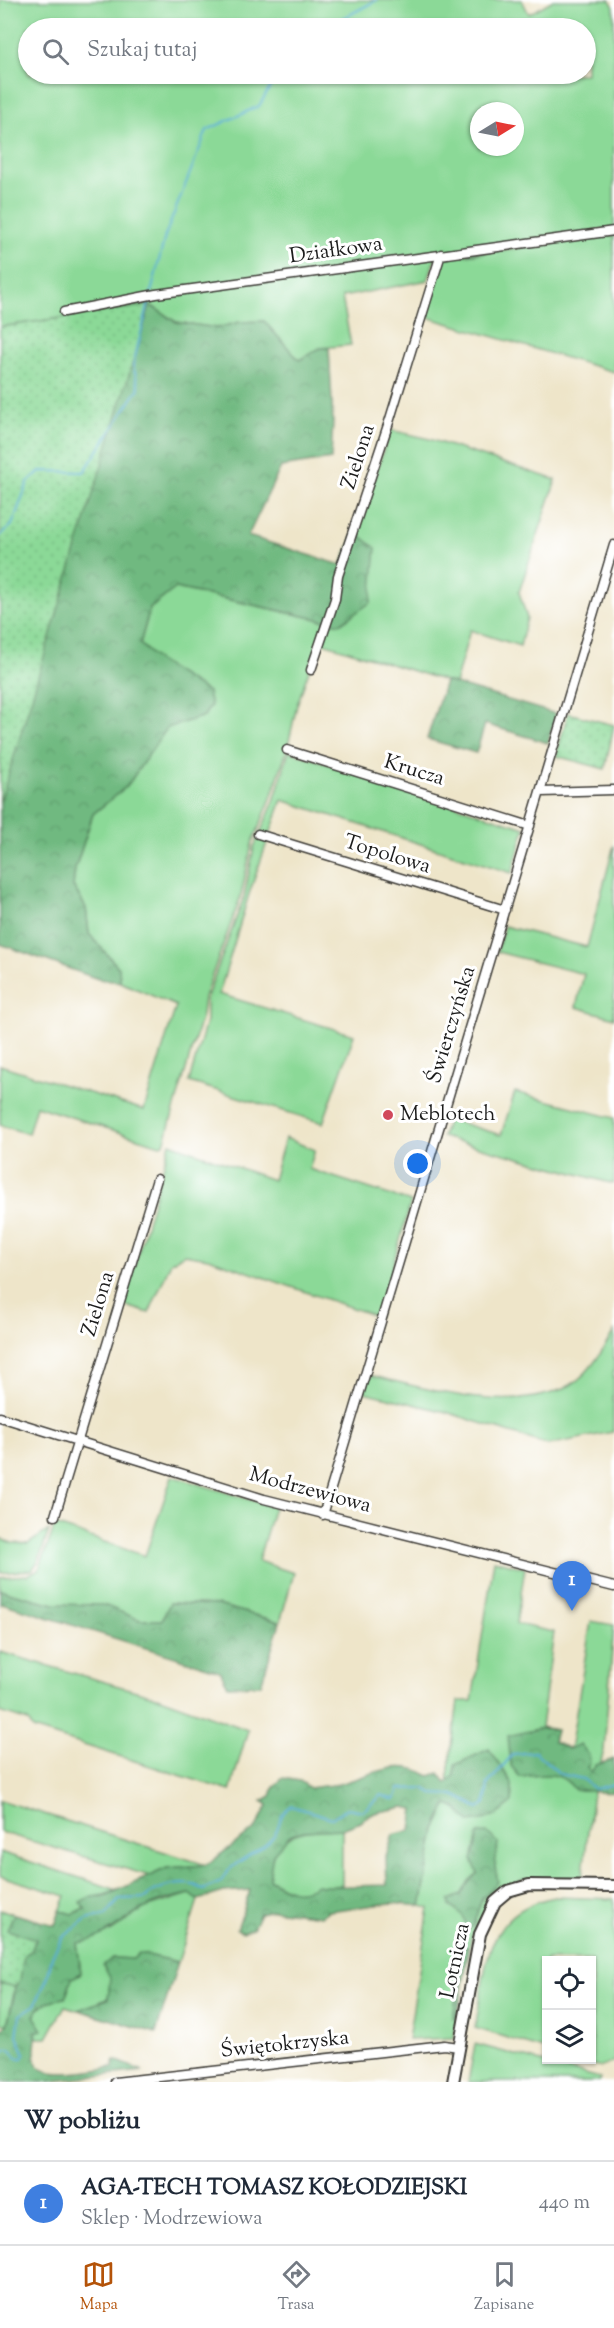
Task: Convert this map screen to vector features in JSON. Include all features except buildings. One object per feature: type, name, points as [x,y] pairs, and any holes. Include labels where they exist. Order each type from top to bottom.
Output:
[{"type":"main road","name":"Lotnicza","points":[[453,2082],[480,1934],[488,1911],[499,1897],[518,1886],[614,1886]]},
{"type":"street","name":"Działkowa","points":[[64,312],[156,294],[614,231]]},
{"type":"street","name":"Zielona","points":[[311,670],[335,599],[338,576],[441,254]]},
{"type":"street","name":"Świerczyńska","points":[[323,1515],[614,545]]},
{"type":"street","name":"Krucza","points":[[287,750],[531,826]]},
{"type":"street","points":[[541,792],[614,790]]},
{"type":"street","name":"Topolowa","points":[[258,834],[505,910]]},
{"type":"street","name":"Zielona","points":[[55,1516],[157,1179]]},
{"type":"street","name":"Modrzewiowa","points":[[0,1417],[323,1515],[614,1587]]},
{"type":"street","name":"Świętokrzyska","points":[[115,2082],[444,2045],[459,2046]]},
{"type":"green space","points":[[0,0],[522,0],[529,14],[553,0],[610,0],[614,7],[614,228],[435,259],[428,280],[342,297],[351,345],[320,348],[299,361],[264,321],[240,322],[217,328],[176,322],[150,305],[0,327]]},
{"type":"green space","points":[[614,235],[614,372],[423,316],[443,258]]},
{"type":"green space","points":[[150,305],[176,322],[217,328],[240,322],[264,321],[299,360],[320,348],[329,348],[333,421],[331,459],[281,467],[248,536],[341,565],[355,532],[376,548],[371,602],[340,624],[176,588],[150,608],[140,644],[158,661],[208,692],[211,705],[204,716],[167,728],[127,786],[93,814],[75,869],[73,886],[86,908],[89,934],[119,968],[120,982],[98,979],[0,944],[0,796],[113,319]]},
{"type":"green space","points":[[150,305],[0,803],[0,327]]},
{"type":"green space","points":[[390,430],[426,438],[556,480],[519,592],[527,618],[520,646],[470,630],[455,684],[320,642]]},
{"type":"green space","points":[[175,588],[326,621],[297,705],[287,750],[270,801],[252,844],[241,896],[204,997],[202,1015],[164,1144],[160,1145],[36,1106],[28,1134],[0,1125],[0,1065],[144,1110],[176,1006],[120,982],[119,968],[89,934],[86,908],[73,886],[75,869],[93,814],[127,786],[167,727],[204,716],[208,692],[158,661],[140,644],[150,609]]},
{"type":"green space","points":[[445,681],[556,714],[548,743],[485,724],[476,753],[427,739]]},
{"type":"green space","points":[[568,713],[614,725],[605,769],[556,756]]},
{"type":"green space","points":[[289,751],[525,828],[512,873],[282,800],[249,894],[219,994],[354,1035],[323,1123],[189,1082],[206,1022],[206,999],[244,897],[254,847],[274,801]]},
{"type":"green space","points":[[614,845],[614,1018],[576,1007],[584,974],[497,952],[504,926],[587,947]]},
{"type":"green space","points":[[515,1092],[614,1118],[614,1184],[442,1137],[448,1119],[501,1135]]},
{"type":"green space","points":[[285,1138],[315,1150],[309,1169],[411,1202],[378,1317],[208,1258],[184,1254],[171,1262],[149,1313],[123,1305],[170,1143],[273,1180]]},
{"type":"green space","points":[[614,1331],[613,1432],[548,1445],[446,1412],[364,1392],[369,1375],[466,1397],[516,1399],[540,1396],[563,1389],[587,1372]]},
{"type":"green space","points":[[172,1476],[274,1507],[258,1561],[294,1573],[280,1622],[218,1605],[170,1603],[162,1620],[140,1620],[104,1606],[54,1604],[0,1590],[0,1577],[28,1575],[39,1569],[55,1525],[145,1556]]},
{"type":"green space","points":[[49,1530],[39,1560],[32,1570],[0,1573],[0,1538],[12,1543],[28,1544]]},
{"type":"green space","points":[[494,1560],[525,1568],[516,1624],[554,1632],[541,1727],[556,1730],[553,1741],[569,1749],[591,1621],[614,1625],[604,1750],[593,1792],[582,1880],[524,1879],[500,1890],[492,1899],[471,1938],[454,2038],[408,2040],[429,1908],[421,1906],[435,1829],[443,1815],[458,1701],[472,1701]]},
{"type":"green space","points":[[0,1590],[54,1604],[104,1605],[140,1620],[162,1620],[170,1603],[218,1605],[280,1622],[261,1685],[228,1686],[220,1671],[2,1603],[0,1605]]},
{"type":"green space","points":[[0,1652],[157,1697],[248,1730],[230,1791],[33,1729],[28,1721],[0,1712]]},
{"type":"green space","points":[[541,1728],[556,1730],[553,1741],[569,1749],[580,1744],[589,1755],[590,1764],[587,1767],[591,1772],[596,1765],[614,1759],[614,1792],[575,1790],[569,1783],[557,1776],[520,1777],[511,1766],[508,1736]]},
{"type":"green space","points":[[489,1749],[512,1783],[512,1801],[494,1816],[470,1822],[456,1808],[447,1805],[435,1829],[421,1906],[391,1903],[328,1911],[321,1916],[273,1910],[260,1913],[253,1928],[243,1932],[237,1929],[250,1890],[224,1892],[198,1900],[190,1894],[151,1905],[103,1935],[77,1943],[81,1973],[72,1978],[65,1998],[46,2002],[34,2016],[43,2030],[36,2032],[35,2052],[37,2064],[42,2069],[61,2073],[84,2072],[113,2067],[115,2060],[143,2071],[43,2082],[0,2082],[0,2031],[7,2025],[24,1955],[31,1951],[36,1940],[7,1930],[14,1914],[55,1925],[60,1911],[73,1914],[85,1909],[80,1902],[90,1897],[105,1896],[167,1868],[206,1865],[255,1829],[268,1805],[262,1801],[271,1796],[274,1787],[283,1778],[300,1781],[310,1788],[339,1784],[384,1769],[407,1768],[430,1776],[439,1773],[446,1783],[454,1776],[455,1765]],"holes":[[[404,1807],[414,1809],[411,1830],[393,1835],[386,1857],[387,1885],[317,1885],[304,1891],[293,1891],[269,1879],[273,1854],[290,1835],[304,1831],[342,1829],[361,1822],[370,1814]]]},
{"type":"green space","points":[[0,1800],[206,1865],[167,1868],[150,1876],[0,1832]]},
{"type":"green space","points":[[342,1829],[342,1885],[297,1892],[289,1891],[269,1879],[272,1857],[278,1846],[285,1840],[293,1835],[313,1830]]},
{"type":"green space","points":[[487,1833],[498,1842],[495,1867],[498,1882],[482,1898],[473,1926],[468,1930],[463,1916],[450,1906],[449,1900],[461,1895],[469,1881],[478,1873],[472,1860],[478,1834]]},
{"type":"green space","points":[[0,1852],[117,1890],[81,1903],[85,1908],[73,1914],[60,1911],[66,1896],[0,1876]]},
{"type":"green space","points":[[190,1894],[198,1900],[178,1962],[139,1953],[134,1959],[113,1958],[108,1999],[78,2010],[65,2006],[47,2038],[37,2038],[36,2031],[42,2030],[34,2017],[37,2012],[47,2003],[65,1998],[72,1978],[81,1973],[77,1943],[112,1931],[142,1909]]},
{"type":"green space","points":[[555,1897],[614,1899],[614,2062],[601,2067],[590,2064],[596,2064],[596,1956],[542,1956],[542,2049],[475,2028],[486,1964],[492,1945],[501,1929],[513,1915],[531,1904]]},
{"type":"green space","points":[[0,1909],[14,1914],[7,1930],[36,1939],[31,1951],[24,1955],[20,1980],[15,1987],[0,1983]]},
{"type":"green space","points":[[463,1947],[468,1947],[467,1956],[457,2016],[453,2018]]},
{"type":"green space","points":[[139,1953],[178,1962],[156,2033],[78,2010],[108,1999],[110,1978],[103,1965],[113,1958],[133,1959]]},
{"type":"green space","points":[[0,1983],[15,1987],[7,2025],[0,2023]]},
{"type":"green space","points":[[475,2044],[600,2078],[599,2082],[468,2082]]},
{"type":"waterway","points":[[344,18],[377,0]]},
{"type":"waterway","points":[[151,293],[165,236],[207,130],[259,106],[272,84]]},
{"type":"waterway","points":[[0,536],[12,525],[28,482],[40,471],[84,472],[139,388],[133,365],[150,298]]},
{"type":"waterway","points":[[0,2055],[6,2049],[11,2049],[17,2058],[23,2058],[25,2054],[17,2036],[20,2015],[35,2005],[48,1976],[52,1956],[62,1938],[87,1919],[106,1915],[120,1899],[145,1898],[157,1890],[173,1885],[197,1886],[203,1890],[221,1882],[230,1869],[274,1836],[283,1814],[291,1806],[332,1818],[347,1808],[363,1811],[381,1795],[395,1800],[399,1789],[424,1788],[432,1794],[454,1795],[479,1808],[485,1804],[488,1784],[513,1754],[535,1752],[560,1774],[583,1779],[595,1789],[614,1784]]},
{"type":"place","name":"Meblotech","points":[[388,1115]]},
{"type":"place","name":"AGA-TECH TOMASZ KOŁODZIEJSKI","points":[[572,1611]]}]
